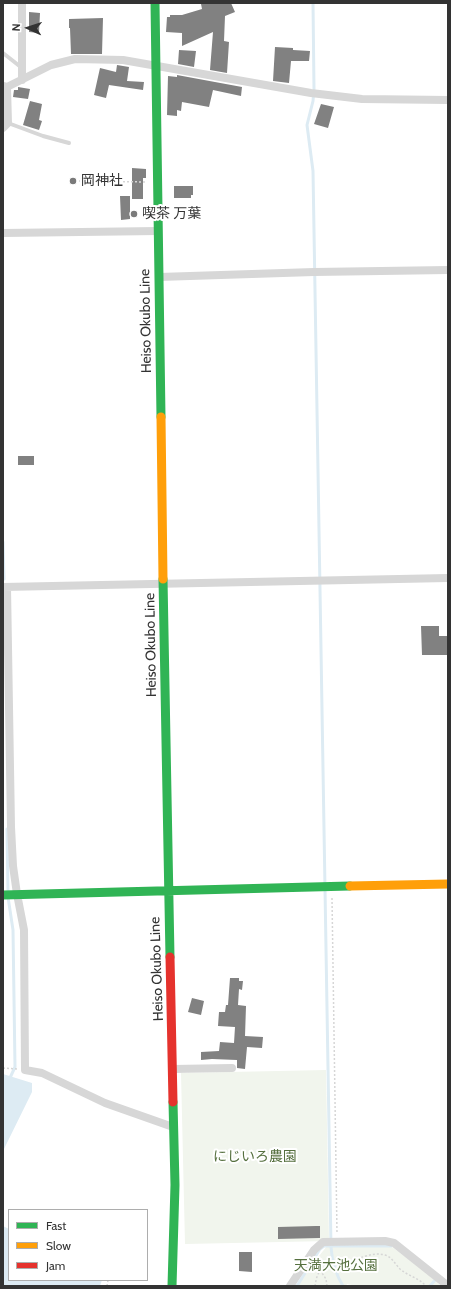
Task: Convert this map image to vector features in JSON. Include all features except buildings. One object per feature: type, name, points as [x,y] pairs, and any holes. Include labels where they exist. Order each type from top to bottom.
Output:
[{"type":"main road","name":"Heiso Okubo Line","points":[[155,3],[165,583],[168,891],[175,1185],[172,1286]]},
{"type":"main road","points":[[3,895],[448,884]]},
{"type":"street","points":[[22,3],[22,80]]},
{"type":"street","points":[[6,126],[5,87],[52,65],[75,59],[124,60],[311,93],[362,99],[448,100]]},
{"type":"street","points":[[3,234],[158,231]]},
{"type":"street","points":[[159,277],[314,272],[448,270]]},
{"type":"street","points":[[174,1127],[106,1103],[42,1073],[25,1070],[24,930],[13,866],[5,587],[448,578]]},
{"type":"street","points":[[173,1069],[232,1068]]},
{"type":"street","points":[[290,1286],[314,1250],[323,1242],[385,1242],[394,1243],[448,1286]]},
{"type":"lane","points":[[3,53],[22,68]]},
{"type":"lane","points":[[6,126],[69,143]]},
{"type":"path","points":[[79,181],[157,182]]},
{"type":"path","points":[[332,887],[337,1242]]},
{"type":"path","points":[[3,1068],[25,1070]]},
{"type":"path","points":[[315,1286],[316,1278],[320,1270],[326,1266],[347,1262],[359,1257],[383,1254],[390,1257],[401,1270],[423,1282],[426,1286]]},
{"type":"path","points":[[320,1270],[326,1279],[327,1286]]},
{"type":"green space","name":"にじいろ農園","points":[[326,1070],[329,1241],[185,1244],[181,1073]]},
{"type":"green space","name":"天満大池公園","points":[[327,1246],[392,1247],[423,1270],[441,1286],[357,1286],[347,1284],[346,1286],[295,1286]]},
{"type":"shaded area","points":[[3,1074],[32,1083],[32,1092],[3,1151]]},
{"type":"shaded area","points":[[3,1226],[8,1228],[8,1281],[102,1281],[100,1286],[3,1286]]},
{"type":"waterway","points":[[313,3],[314,89],[313,101],[307,125],[313,171],[331,1247],[334,1267],[343,1286]]},
{"type":"waterway","points":[[3,542],[4,579]]},
{"type":"waterway","points":[[7,829],[8,892]]},
{"type":"waterway","points":[[8,897],[13,930],[15,1067],[9,1080]]},
{"type":"waterway","points":[[297,1286],[320,1249],[324,1246],[391,1246]]},
{"type":"waterway","points":[[430,1286],[436,1279]]},
{"type":"traffic: fast","points":[[155,3],[161,417]]},
{"type":"traffic: fast","points":[[163,579],[170,957]]},
{"type":"traffic: fast","points":[[3,895],[350,886]]},
{"type":"traffic: fast","points":[[172,1286],[175,1185],[173,1102]]},
{"type":"traffic: slow","points":[[161,417],[163,579]]},
{"type":"traffic: slow","points":[[350,886],[448,884]]},
{"type":"traffic: jam","points":[[170,957],[173,1102]]},
{"type":"place","name":"岡神社","points":[[73,181]]},
{"type":"place","name":"喫茶 万葉","points":[[134,214]]}]
